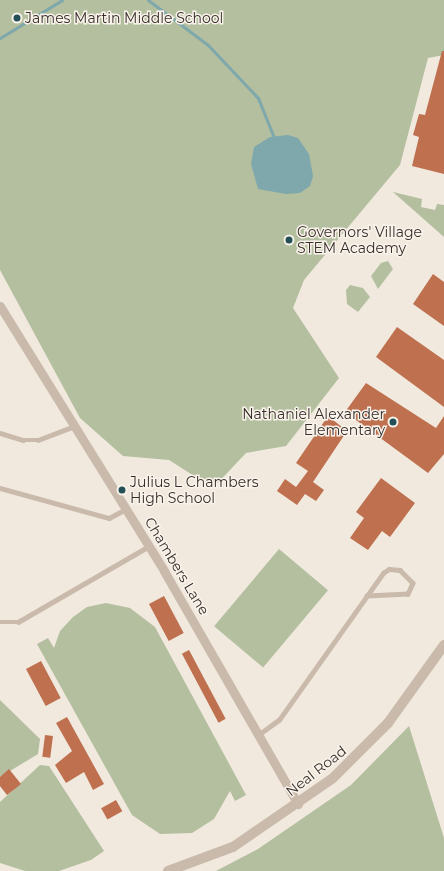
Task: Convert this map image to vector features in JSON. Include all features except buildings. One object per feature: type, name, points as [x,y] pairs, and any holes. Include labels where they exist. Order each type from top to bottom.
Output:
[{"type":"street","name":"Chambers Lane","points":[[0,306],[149,546],[298,804]]},
{"type":"street","name":"Neal Road","points":[[168,871],[233,847],[298,804],[344,769],[376,738],[444,645]]},
{"type":"lane","points":[[0,433],[38,440],[74,426]]},
{"type":"lane","points":[[0,488],[109,518],[126,509]]},
{"type":"lane","points":[[0,622],[18,622],[149,546]]},
{"type":"lane","points":[[258,735],[279,720],[367,596],[390,569],[406,572],[413,584],[408,594],[367,596]]},
{"type":"green space","name":"Governors' Village STEM Academy","points":[[0,0],[444,0],[444,55],[428,58],[400,165],[304,280],[293,308],[339,378],[286,446],[246,453],[213,488],[169,460],[123,456],[80,418],[0,270]]},
{"type":"green space","points":[[393,192],[422,199],[421,207],[435,210],[437,204],[444,205],[444,237]]},
{"type":"green space","points":[[388,261],[393,269],[378,289],[371,276],[381,263]]},
{"type":"green space","points":[[350,285],[363,288],[370,297],[358,312],[347,304],[346,290]]},
{"type":"green space","points":[[279,549],[328,590],[263,668],[214,626]]},
{"type":"green space","points":[[106,603],[130,608],[155,627],[246,795],[235,801],[230,791],[214,819],[192,833],[160,834],[132,815],[37,644],[48,638],[54,648],[60,631],[73,617],[87,607]]},
{"type":"green space","points":[[0,700],[40,739],[38,754],[0,777]]},
{"type":"green space","points":[[409,726],[444,838],[444,871],[216,871],[258,849],[351,785]]},
{"type":"green space","points":[[40,765],[49,766],[104,851],[91,860],[59,871],[25,871],[0,863],[0,802]]},
{"type":"water","points":[[288,135],[298,138],[309,154],[313,176],[310,186],[300,193],[286,194],[258,189],[251,164],[254,147],[270,137]]},
{"type":"waterway","points":[[0,38],[62,0]]},
{"type":"waterway","points":[[148,0],[208,45],[258,98],[275,140]]},
{"type":"place","name":"James Martin Middle School","points":[[17,18]]},
{"type":"place","name":"Governors' Village STEM Academy","points":[[289,240]]},
{"type":"place","name":"Nathaniel Alexander Elementary","points":[[393,422]]},
{"type":"place","name":"Julius L Chambers High School","points":[[122,490]]}]
